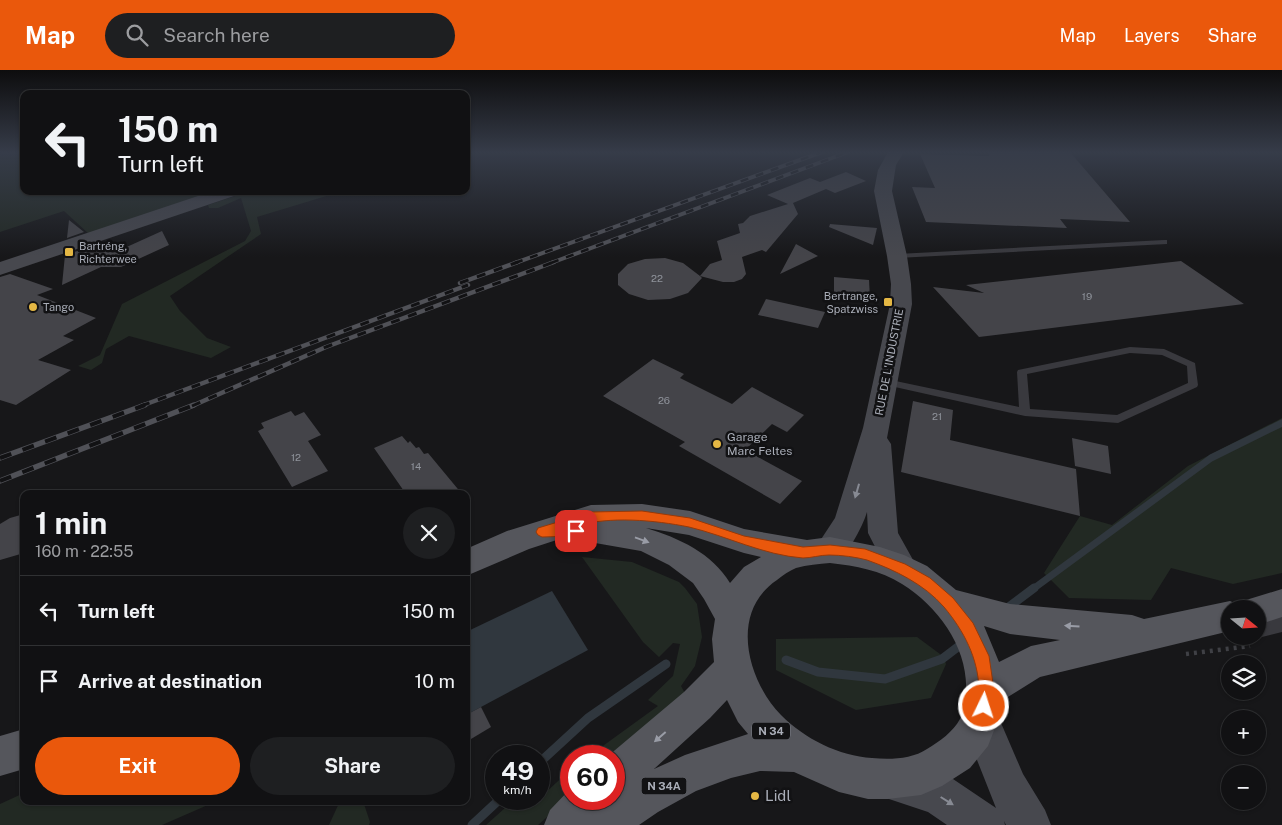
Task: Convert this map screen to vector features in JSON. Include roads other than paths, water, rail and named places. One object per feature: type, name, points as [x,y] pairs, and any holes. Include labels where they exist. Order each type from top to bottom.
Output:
[{"type":"main road","name":"N 34","points":[[470,560],[542,532],[591,517],[642,516],[690,523],[744,541],[816,551],[865,554],[901,567],[926,582],[948,602],[968,627],[981,656],[984,706]]},
{"type":"main road","name":"N 34","points":[[542,532],[592,531],[636,537],[678,554],[706,575],[731,617]]},
{"type":"main road","name":"N 34","points":[[816,551],[777,562],[756,576],[741,594],[731,617],[728,642],[732,669],[745,699],[767,728],[796,752],[839,772],[885,780],[927,773],[960,752],[984,706],[1031,662],[1156,632],[1220,622]]},
{"type":"main road","name":"N 34","points":[[948,602],[1010,619],[1156,632]]},
{"type":"main road","points":[[1266,608],[1282,603]]},
{"type":"main road","name":"N 34A","points":[[625,768],[697,705],[732,669]]},
{"type":"main road","points":[[0,756],[20,750]]},
{"type":"main road","name":"N 34A","points":[[602,825],[643,797],[694,771],[731,758],[760,751],[796,752]]},
{"type":"main road","points":[[565,825],[579,810]]},
{"type":"street","name":"RUE DE L'INDUSTRIE","points":[[816,551],[849,521],[876,428],[901,304],[901,284],[897,256],[883,187]]},
{"type":"street","points":[[0,268],[219,195]]},
{"type":"street","name":"RUE DE L'INDUSTRIE","points":[[876,428],[883,533],[901,567]]},
{"type":"street","points":[[1266,623],[1282,619]]},
{"type":"street","points":[[984,706],[1008,789],[1030,825]]},
{"type":"street","points":[[885,780],[938,794],[984,825]]},
{"type":"lane","points":[[897,256],[1164,242]]},
{"type":"lane","points":[[886,382],[1025,412],[1118,419],[1193,385],[1192,365],[1164,352],[1130,350],[1022,372],[1025,412]]},
{"type":"waterway","points":[[1033,589],[1211,458],[1282,423]]},
{"type":"waterway","points":[[1006,609],[1034,588]]},
{"type":"waterway","points":[[786,660],[818,672],[885,679],[942,659],[963,643]]},
{"type":"waterway","points":[[550,753],[588,718],[666,664]]},
{"type":"waterway","points":[[472,825],[488,810]]},
{"type":"railway","points":[[515,263],[725,187]]},
{"type":"railway","points":[[551,263],[754,187]]},
{"type":"railway","points":[[460,283],[518,262]]},
{"type":"railway","points":[[192,406],[326,347],[554,262]]},
{"type":"railway","points":[[141,406],[468,285]]},
{"type":"railway","points":[[0,458],[145,405]]},
{"type":"railway","points":[[0,481],[194,405]]},
{"type":"place","name":"Bartréng, Richterwee","points":[[69,252]]},
{"type":"place","name":"Bertrange, Spatzwiss","points":[[888,302]]},
{"type":"place","name":"Tango","points":[[33,307]]},
{"type":"place","name":"Garage Marc Feltes","points":[[717,444]]},
{"type":"place","name":"Lidl","points":[[755,796]]}]
